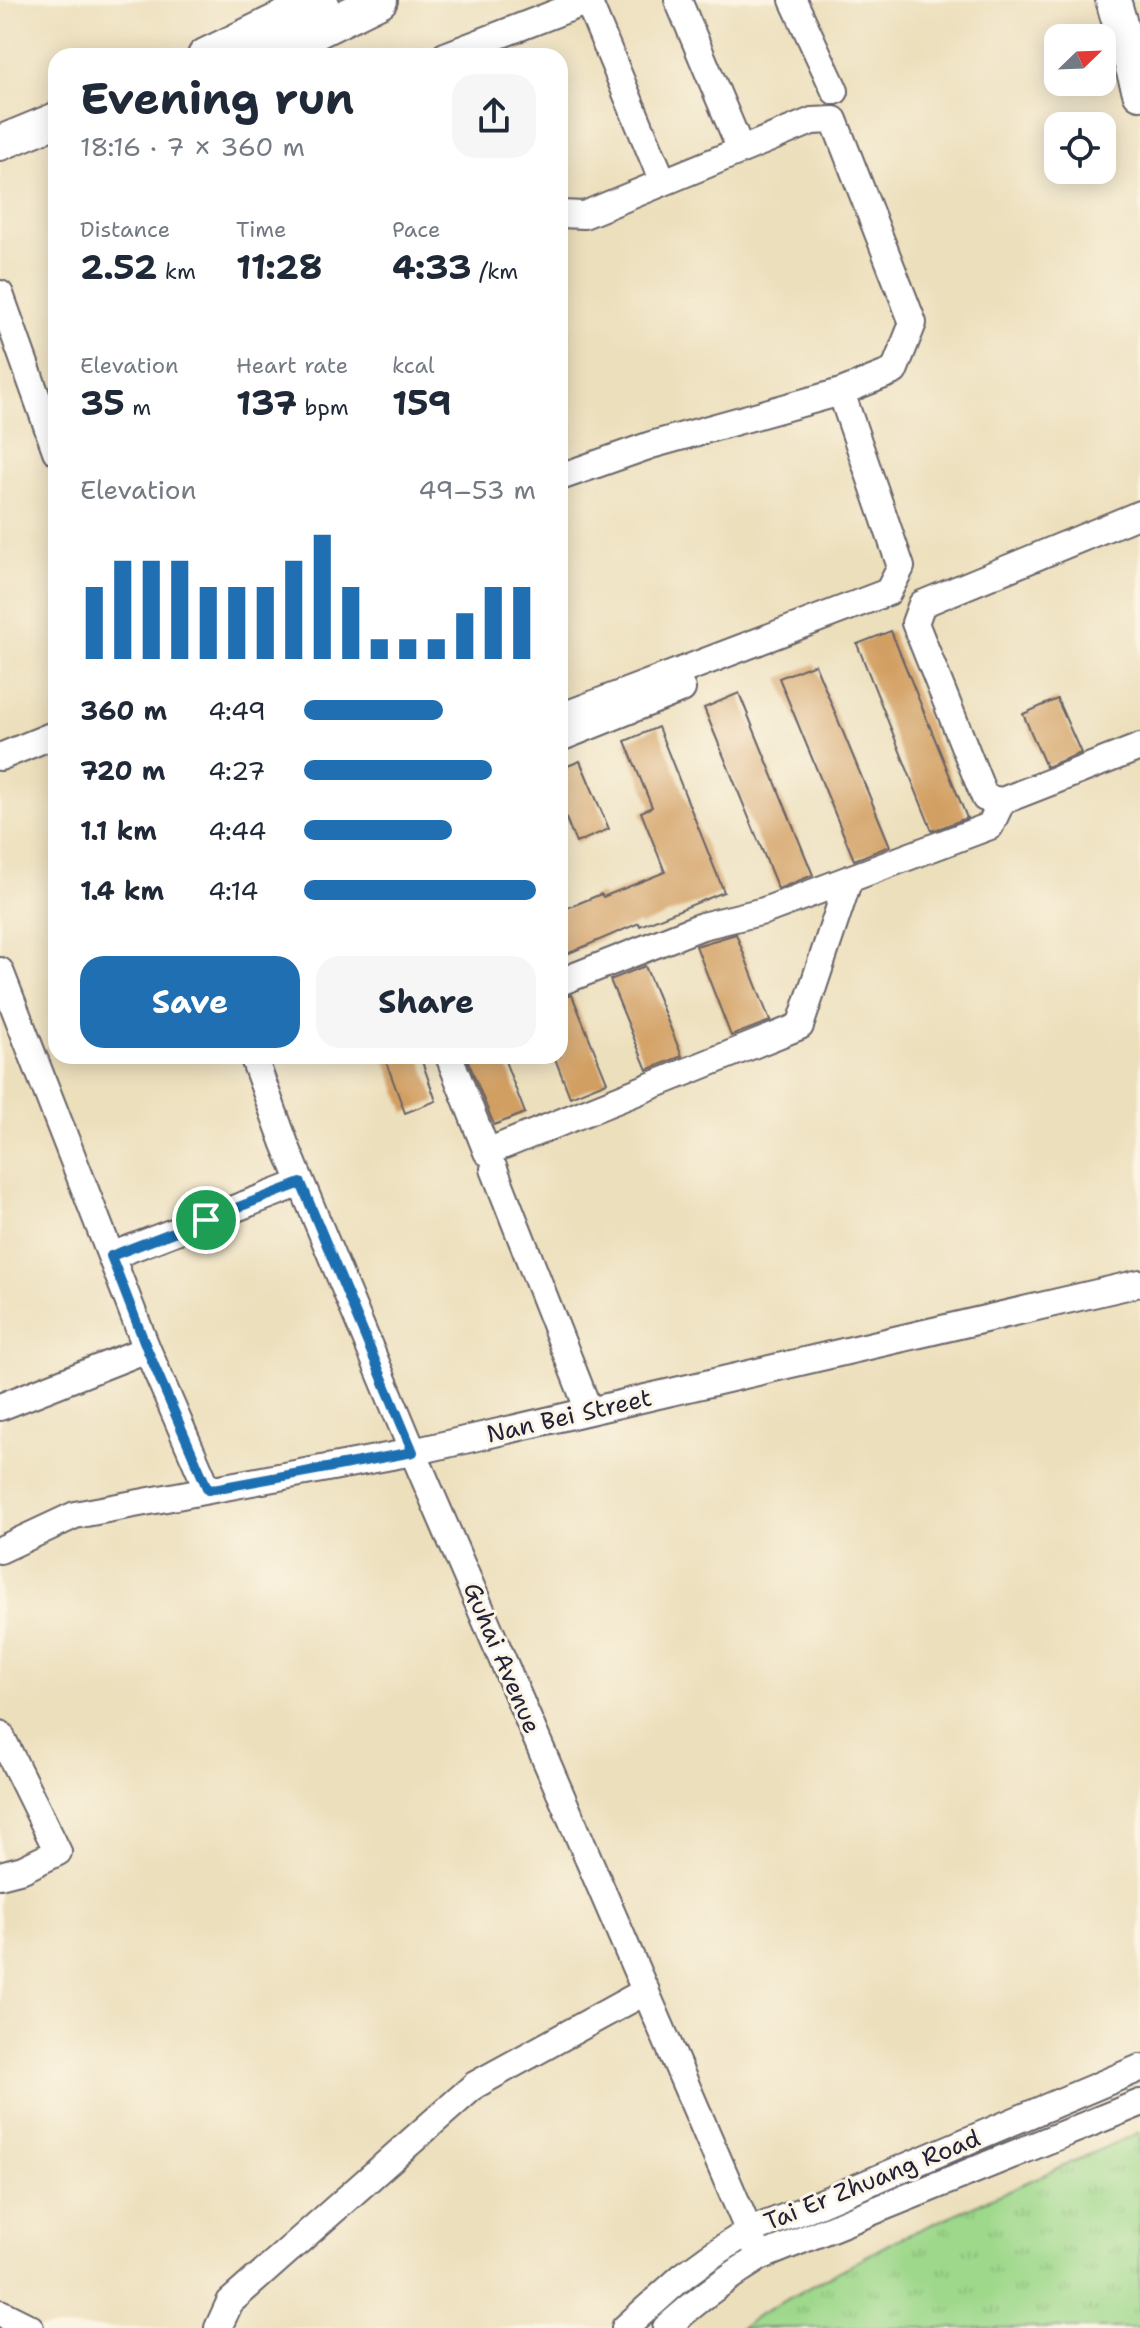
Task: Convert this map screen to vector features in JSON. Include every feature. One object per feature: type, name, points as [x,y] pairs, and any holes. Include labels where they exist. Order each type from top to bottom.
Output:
[{"type":"main road","points":[[222,48],[321,0]]},
{"type":"main road","points":[[282,48],[380,0]]},
{"type":"main road","points":[[1113,0],[1140,92]]},
{"type":"main road","points":[[1132,0],[1140,28]]},
{"type":"main road","points":[[0,143],[48,123]]},
{"type":"main road","points":[[0,168],[48,148]]},
{"type":"street","points":[[466,48],[589,0],[663,182]]},
{"type":"street","points":[[678,0],[741,150]]},
{"type":"street","points":[[793,0],[835,91]]},
{"type":"street","points":[[568,214],[584,215],[812,121],[834,120],[913,323],[894,371],[841,392],[651,445],[568,474]]},
{"type":"street","points":[[0,294],[48,429]]},
{"type":"street","points":[[568,714],[888,592],[901,567],[841,392]]},
{"type":"street","points":[[1140,514],[922,604],[915,623],[985,798],[1002,801],[1140,747]]},
{"type":"street","points":[[568,735],[831,630]]},
{"type":"street","points":[[0,757],[48,737]]},
{"type":"street","points":[[568,979],[702,926],[764,911],[990,826],[1002,801]]},
{"type":"street","points":[[452,1064],[487,1152],[800,1026],[849,879]]},
{"type":"street","points":[[0,971],[147,1349],[208,1490]]},
{"type":"street","name":"Guhai Avenue","points":[[256,1064],[301,1183],[413,1452],[760,2257]]},
{"type":"street","points":[[494,1169],[589,1411]]},
{"type":"street","points":[[111,1256],[301,1183]]},
{"type":"street","name":"Nan Bei Street","points":[[0,1550],[75,1515],[413,1452],[1140,1283]]},
{"type":"street","points":[[0,1407],[147,1349]]},
{"type":"street","points":[[0,1734],[58,1852],[23,1869],[0,1875]]},
{"type":"street","points":[[218,2328],[230,2302],[475,2085],[646,1991]]},
{"type":"street","name":"Tai Er Zhuang Road","points":[[625,2328],[683,2276],[749,2231],[1140,2068]]},
{"type":"street","name":"Tai Er Zhuang Road","points":[[666,2328],[727,2277],[760,2257],[1140,2103]]},
{"type":"street","points":[[0,2313],[30,2328]]},
{"type":"green space","points":[[1140,2132],[1140,2328],[740,2328],[894,2241]]},
{"type":"building","points":[[891,631],[967,818],[932,831],[857,644]]},
{"type":"building","points":[[815,664],[890,846],[854,860],[779,678]]},
{"type":"building","points":[[739,693],[813,875],[778,889],[704,708]]},
{"type":"building","points":[[1057,699],[1081,753],[1046,767],[1023,714]]},
{"type":"building","points":[[658,727],[724,892],[568,954],[568,908],[665,872],[641,812],[652,807],[625,741]]},
{"type":"building","points":[[580,761],[609,829],[576,843],[568,824],[568,766]]},
{"type":"building","points":[[736,934],[770,1021],[731,1036],[696,946]]},
{"type":"building","points":[[645,966],[682,1056],[647,1070],[610,980]]},
{"type":"building","points":[[572,995],[607,1082],[570,1097],[557,1064],[568,1064],[568,996]]},
{"type":"building","points":[[387,1064],[423,1064],[436,1101],[405,1113]]},
{"type":"building","points":[[469,1064],[506,1064],[525,1113],[494,1125]]},
{"type":"route","points":[[301,1183],[413,1452],[208,1490],[111,1256],[206,1220],[301,1183]]}]
